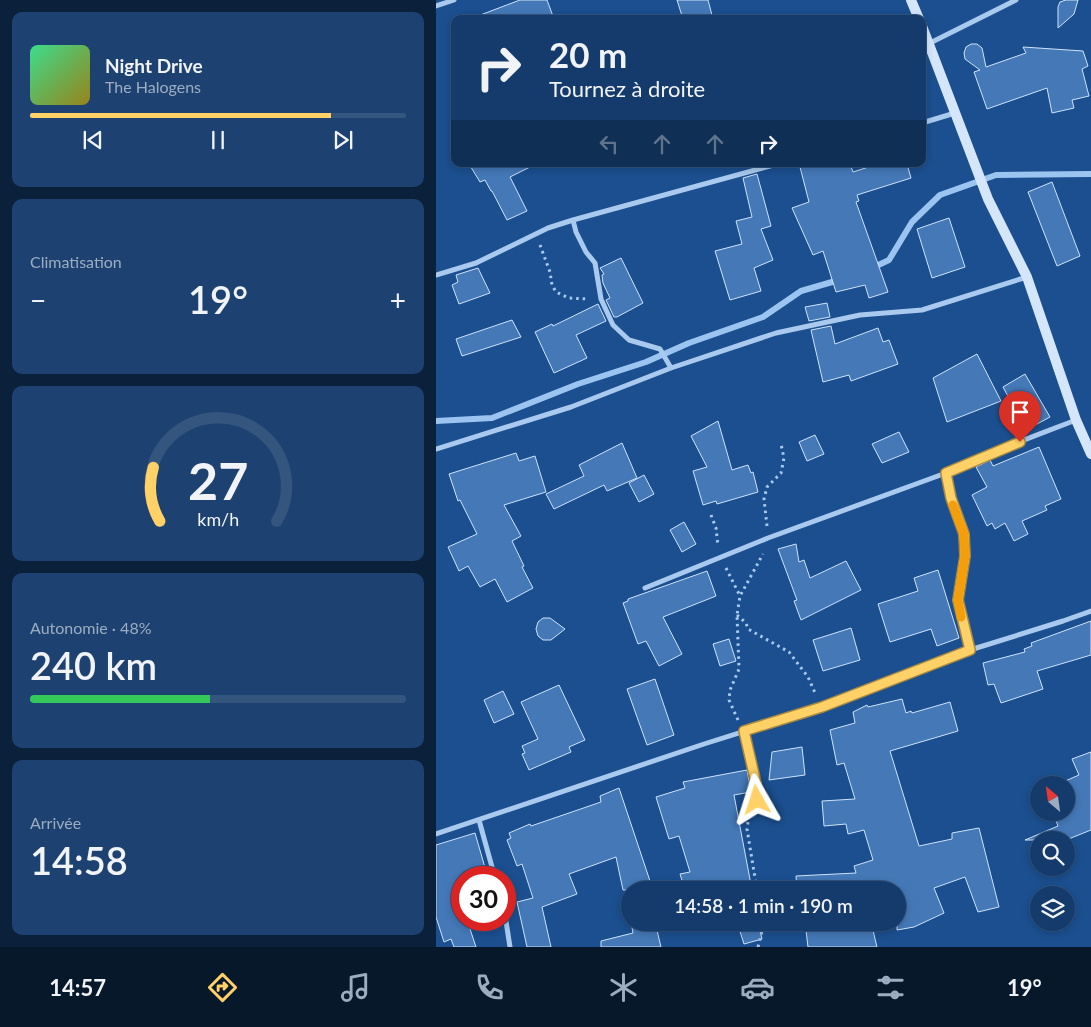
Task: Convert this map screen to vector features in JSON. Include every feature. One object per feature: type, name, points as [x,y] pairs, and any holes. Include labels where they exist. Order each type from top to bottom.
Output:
[{"type":"street","points":[[436,6],[454,0]]},
{"type":"street","points":[[911,0],[917,15]]},
{"type":"street","points":[[930,43],[1016,0]]},
{"type":"street","points":[[926,34],[988,199],[1027,277],[1076,420],[1091,454]]},
{"type":"street","points":[[926,122],[956,113]]},
{"type":"street","points":[[436,275],[476,263],[536,233],[572,220],[766,167]]},
{"type":"street","points":[[572,220],[586,252],[595,263],[601,300],[612,325],[629,340],[660,349],[671,368]]},
{"type":"street","points":[[436,449],[571,407],[671,368],[776,333],[860,315],[922,310],[1027,277]]},
{"type":"street","points":[[645,588],[768,538],[946,473],[982,456],[1076,420]]},
{"type":"street","points":[[946,473],[951,498],[964,534],[965,556],[958,600],[970,650]]},
{"type":"street","points":[[436,834],[744,731],[822,707],[970,650],[1063,621],[1091,610]]},
{"type":"street","points":[[744,731],[756,783],[757,800],[750,810]]},
{"type":"street","points":[[479,820],[492,866]]},
{"type":"street","points":[[508,931],[510,947]]},
{"type":"path","points":[[536,233],[550,272],[552,285],[556,292],[569,298],[601,300]]},
{"type":"path","points":[[744,731],[729,700],[730,690],[740,669],[737,615],[740,596],[762,560],[768,538],[764,499],[767,487],[782,473],[784,458],[781,444]]},
{"type":"path","points":[[737,615],[746,623],[748,629],[789,652],[808,678],[822,707]]},
{"type":"path","points":[[750,810],[747,830],[756,881]]},
{"type":"path","points":[[758,947],[762,931]]},
{"type":"building","points":[[520,0],[547,0],[553,15],[480,15]]},
{"type":"building","points":[[677,0],[708,0],[712,15],[682,15]]},
{"type":"building","points":[[1078,0],[1074,14],[1058,28],[1058,7],[1060,2]]},
{"type":"building","points":[[971,44],[977,44],[982,48],[986,67],[1026,53],[1023,47],[1083,51],[1088,66],[1082,69],[1089,96],[1072,100],[1074,108],[1052,113],[1047,88],[987,109],[974,72],[980,70],[965,59],[966,47]]},
{"type":"building","points":[[471,167],[530,167],[510,177],[527,211],[507,220],[485,180],[480,182]]},
{"type":"building","points":[[800,167],[851,167],[853,172],[869,167],[908,167],[911,178],[857,195],[859,201],[856,202],[888,292],[869,298],[865,285],[836,292],[823,251],[813,255],[792,208],[809,202]]},
{"type":"building","points":[[757,174],[771,226],[761,229],[773,260],[754,268],[761,291],[730,300],[715,251],[742,244],[736,221],[752,217],[743,178]]},
{"type":"building","points":[[1052,182],[1080,256],[1057,266],[1028,192]]},
{"type":"building","points":[[949,218],[965,267],[932,278],[917,229]]},
{"type":"building","points":[[621,258],[643,303],[614,317],[606,300],[610,298],[603,283],[602,275],[604,274],[600,268]]},
{"type":"building","points":[[478,268],[490,293],[459,304],[452,285],[458,282],[456,275]]},
{"type":"building","points":[[827,303],[830,317],[809,321],[805,307]]},
{"type":"building","points":[[598,304],[606,321],[576,335],[587,358],[554,373],[535,332],[552,324],[553,326]]},
{"type":"building","points":[[512,320],[521,337],[462,356],[456,339]]},
{"type":"building","points":[[831,326],[835,344],[878,328],[883,342],[889,340],[898,364],[851,381],[849,375],[823,382],[811,330]]},
{"type":"building","points":[[977,354],[1001,401],[947,422],[933,378]]},
{"type":"building","points":[[1025,374],[1050,417],[1026,430],[1003,387]]},
{"type":"building","points":[[718,421],[732,470],[748,465],[751,473],[753,472],[758,492],[717,504],[716,501],[703,505],[693,471],[707,467],[691,436]]},
{"type":"building","points":[[899,432],[909,452],[882,463],[872,444]]},
{"type":"building","points":[[815,435],[824,454],[807,461],[799,442]]},
{"type":"building","points":[[622,443],[637,478],[607,491],[604,485],[554,509],[546,494],[584,476],[579,465]]},
{"type":"building","points":[[1039,447],[1061,499],[1045,506],[1047,510],[1022,521],[1028,534],[1014,541],[1005,523],[995,529],[992,523],[987,526],[972,495],[987,487],[976,467],[990,460],[993,466]]},
{"type":"building","points":[[516,453],[519,461],[535,456],[546,492],[504,505],[521,536],[512,541],[533,588],[507,602],[495,579],[480,587],[468,566],[459,571],[448,547],[477,534],[460,500],[458,501],[449,474]]},
{"type":"building","points":[[644,475],[654,494],[639,502],[629,483]]},
{"type":"building","points":[[684,522],[696,544],[682,552],[670,530]]},
{"type":"building","points":[[796,544],[799,562],[804,560],[810,578],[846,561],[861,590],[801,620],[794,601],[797,600],[778,549]]},
{"type":"building","points":[[938,570],[959,638],[937,646],[931,629],[890,642],[878,604],[918,591],[914,578]]},
{"type":"building","points":[[707,571],[716,596],[663,617],[682,654],[659,666],[646,641],[638,644],[623,603],[628,601],[628,599]]},
{"type":"building","points":[[543,618],[550,618],[565,629],[551,640],[543,640],[538,636],[536,629],[538,622]]},
{"type":"building","points":[[1091,621],[1091,655],[1037,671],[1043,689],[1001,703],[994,684],[988,685],[983,663],[1025,652],[1024,649],[1032,646],[1031,643]]},
{"type":"building","points":[[851,628],[860,660],[823,671],[813,640]]},
{"type":"building","points":[[729,639],[736,661],[720,666],[713,644]]},
{"type":"building","points":[[655,679],[674,735],[647,745],[627,689]]},
{"type":"building","points":[[559,685],[585,740],[569,747],[571,752],[529,770],[522,754],[525,753],[522,746],[538,739],[521,702]]},
{"type":"building","points":[[503,691],[514,714],[494,723],[484,700]]},
{"type":"building","points":[[902,699],[906,713],[911,711],[912,713],[950,702],[958,731],[890,751],[919,846],[952,839],[952,833],[979,828],[999,907],[978,912],[965,877],[934,888],[944,913],[914,927],[906,928],[906,881],[796,881],[796,876],[856,873],[854,866],[873,860],[864,830],[848,834],[846,824],[824,826],[822,801],[855,799],[844,763],[837,765],[830,730],[855,723],[853,712],[867,705],[868,707]]},
{"type":"building","points":[[802,747],[805,775],[769,780],[772,752]]},
{"type":"building","points":[[1091,752],[1091,830],[1075,836],[1075,831],[1046,831],[1058,826],[1056,821],[1075,821],[1075,777],[1079,775],[1072,759]]},
{"type":"building","points":[[747,770],[751,792],[734,795],[750,881],[682,881],[680,874],[690,872],[679,836],[669,839],[656,797],[685,788],[683,782]]},
{"type":"building","points":[[619,788],[650,881],[621,881],[616,857],[569,874],[577,894],[542,907],[551,947],[527,947],[517,902],[533,898],[522,864],[517,866],[507,840],[511,838],[509,833],[530,824],[531,826],[601,802],[600,796]]},
{"type":"building","points":[[475,833],[485,866],[451,866],[451,931],[471,931],[476,947],[454,947],[451,939],[444,942],[436,917],[436,845]]},
{"type":"building","points":[[633,931],[657,931],[661,947],[601,947],[601,941],[633,933]]},
{"type":"building","points":[[740,931],[760,931],[762,939],[744,944]]},
{"type":"building","points":[[806,931],[873,931],[877,947],[808,947]]},
{"type":"waterway","points":[[872,268],[889,260],[912,222],[940,195],[996,175],[1091,174]]},
{"type":"waterway","points":[[436,421],[492,418],[578,384],[646,362],[689,343],[763,317],[801,291],[839,280]]},
{"type":"slow traffic","points":[[953,505],[964,534],[965,556],[958,600],[961,617]]},
{"type":"route","points":[[757,800],[756,783],[744,731],[822,707],[970,650],[958,600],[965,556],[964,534],[951,498],[946,473],[982,456],[1020,442]]}]
